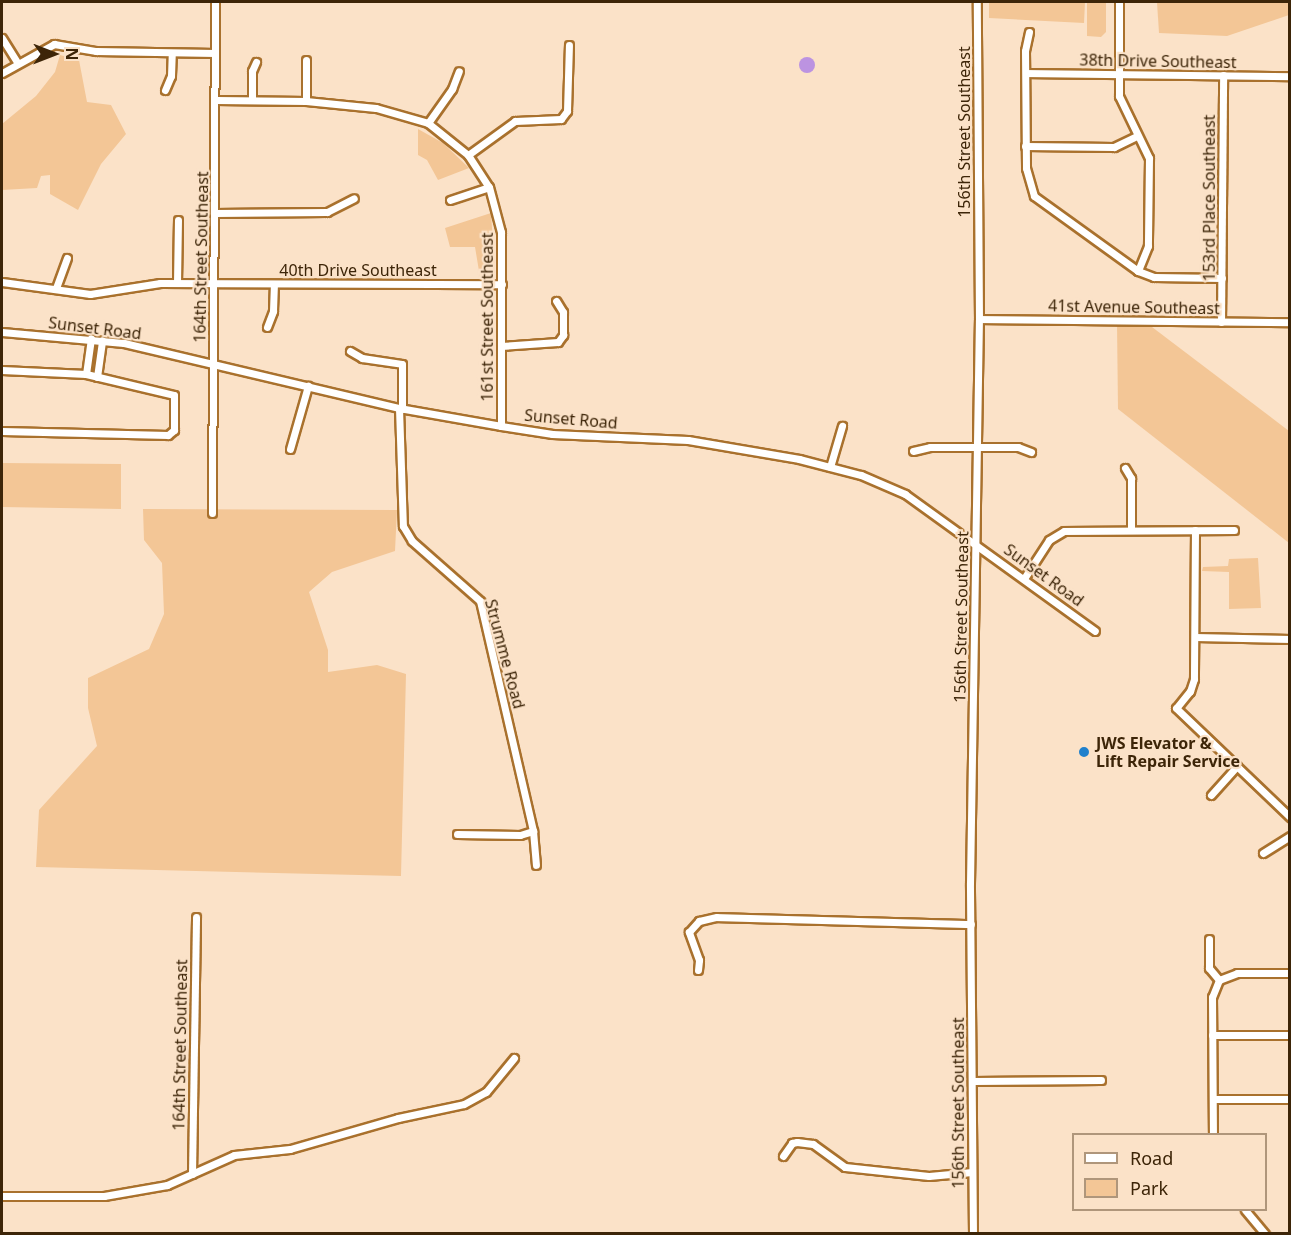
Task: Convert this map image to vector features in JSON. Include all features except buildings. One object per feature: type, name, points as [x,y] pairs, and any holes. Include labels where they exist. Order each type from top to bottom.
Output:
[{"type":"street","name":"164th Street Southeast","points":[[212,513],[215,2]]},
{"type":"street","name":"156th Street Southeast","points":[[973,1233],[971,924],[979,319],[977,2]]},
{"type":"street","points":[[1119,2],[1118,74],[1123,110],[1146,148],[1149,180],[1148,246],[1138,271]]},
{"type":"street","points":[[1029,33],[1025,146],[1026,168],[1034,196],[1138,271],[1154,277],[1222,278]]},
{"type":"street","points":[[2,39],[17,62]]},
{"type":"street","points":[[2,73],[44,47],[62,43],[96,51],[215,53]]},
{"type":"street","points":[[468,155],[515,121],[561,119],[567,111],[569,45]]},
{"type":"street","points":[[165,90],[171,76],[172,53]]},
{"type":"street","points":[[306,60],[306,101]]},
{"type":"street","points":[[252,100],[252,71],[256,62]]},
{"type":"street","points":[[428,123],[452,89],[459,71]]},
{"type":"street","name":"38th Drive Southeast","points":[[1026,73],[1290,76]]},
{"type":"street","name":"153rd Place Southeast","points":[[1221,322],[1223,75]]},
{"type":"street","name":"161st Street Southeast","points":[[216,100],[306,101],[397,113],[428,123],[468,155],[489,187],[501,232],[501,426]]},
{"type":"street","points":[[1025,146],[1114,147],[1137,136]]},
{"type":"street","points":[[450,200],[489,187]]},
{"type":"street","points":[[215,213],[327,212],[354,198]]},
{"type":"street","points":[[177,283],[178,220]]},
{"type":"street","points":[[56,288],[67,258]]},
{"type":"street","points":[[2,282],[90,294],[177,283],[214,284]]},
{"type":"street","name":"40th Drive Southeast","points":[[214,284],[502,284]]},
{"type":"street","points":[[267,327],[273,311],[274,284]]},
{"type":"street","points":[[501,346],[558,342],[563,335],[563,312],[556,301]]},
{"type":"street","name":"41st Avenue Southeast","points":[[979,319],[1290,322]]},
{"type":"street","name":"Sunset Road","points":[[2,332],[102,339],[213,362],[401,408],[501,426],[552,434],[688,440],[830,467],[895,489],[976,542],[1095,631]]},
{"type":"street","points":[[86,375],[91,338]]},
{"type":"street","points":[[97,377],[102,339]]},
{"type":"street","name":"Strumme Road","points":[[350,351],[362,357],[402,364],[403,526],[412,541],[480,601],[533,831],[536,865]]},
{"type":"street","points":[[2,370],[86,375],[174,395],[174,430],[168,435],[2,431]]},
{"type":"street","points":[[290,449],[308,386]]},
{"type":"street","points":[[830,467],[842,426]]},
{"type":"street","points":[[913,451],[930,447],[1018,447],[1031,452]]},
{"type":"street","points":[[1125,468],[1131,478],[1131,529]]},
{"type":"street","points":[[1195,530],[1194,679],[1190,691],[1176,708],[1290,817]]},
{"type":"street","points":[[1025,577],[1049,540],[1064,531],[1234,530]]},
{"type":"street","points":[[1195,637],[1290,639]]},
{"type":"street","points":[[1211,795],[1237,766]]},
{"type":"street","points":[[457,834],[520,835],[533,831]]},
{"type":"street","points":[[1263,854],[1290,836]]},
{"type":"street","name":"164th Street Southeast","points":[[192,1174],[195,917]]},
{"type":"street","points":[[698,970],[689,932],[699,921],[717,917],[971,924]]},
{"type":"street","points":[[1209,939],[1209,968],[1219,980]]},
{"type":"street","points":[[1213,1133],[1213,989],[1219,980],[1237,972],[1290,972]]},
{"type":"street","points":[[1212,1035],[1290,1035]]},
{"type":"street","points":[[2,1196],[125,1193],[167,1185],[234,1155],[290,1149],[388,1120],[474,1099],[496,1082],[514,1058]]},
{"type":"street","points":[[972,1081],[1101,1080]]},
{"type":"street","points":[[1213,1099],[1290,1099]]},
{"type":"street","points":[[783,1156],[792,1143],[797,1142],[813,1144],[845,1167],[929,1176],[972,1172]]},
{"type":"street","points":[[1247,1211],[1265,1233]]},
{"type":"green space","points":[[989,2],[1085,2],[1084,23],[989,18]]},
{"type":"green space","points":[[1087,2],[1106,2],[1106,32],[1101,37],[1087,36]]},
{"type":"green space","points":[[1157,2],[1289,2],[1289,15],[1227,36],[1159,33]]},
{"type":"green space","points":[[60,55],[79,60],[87,102],[111,105],[126,134],[101,164],[78,210],[50,194],[50,175],[41,176],[37,188],[2,190],[2,124],[36,96],[55,72]]},
{"type":"green space","points":[[418,129],[443,143],[469,168],[438,180],[427,160],[418,155]]},
{"type":"green space","points":[[491,213],[495,273],[480,277],[475,247],[450,247],[445,228]]},
{"type":"green space","points":[[1117,324],[1152,327],[1289,431],[1289,543],[1118,409]]},
{"type":"green space","points":[[2,463],[121,464],[121,509],[2,507]]},
{"type":"green space","points":[[143,509],[397,510],[395,551],[332,572],[309,592],[328,650],[328,672],[377,665],[406,674],[401,876],[36,867],[39,810],[97,746],[88,708],[88,678],[149,649],[164,614],[162,563],[144,540]]},
{"type":"green space","points":[[1258,558],[1261,608],[1229,609],[1229,572],[1202,571],[1203,567],[1228,566],[1229,559]]},
{"type":"shaded area","points":[[807,57],[815,65],[807,73],[799,65]]},
{"type":"place","name":"JWS Elevator & Lift Repair Service","points":[[1084,752]]}]
